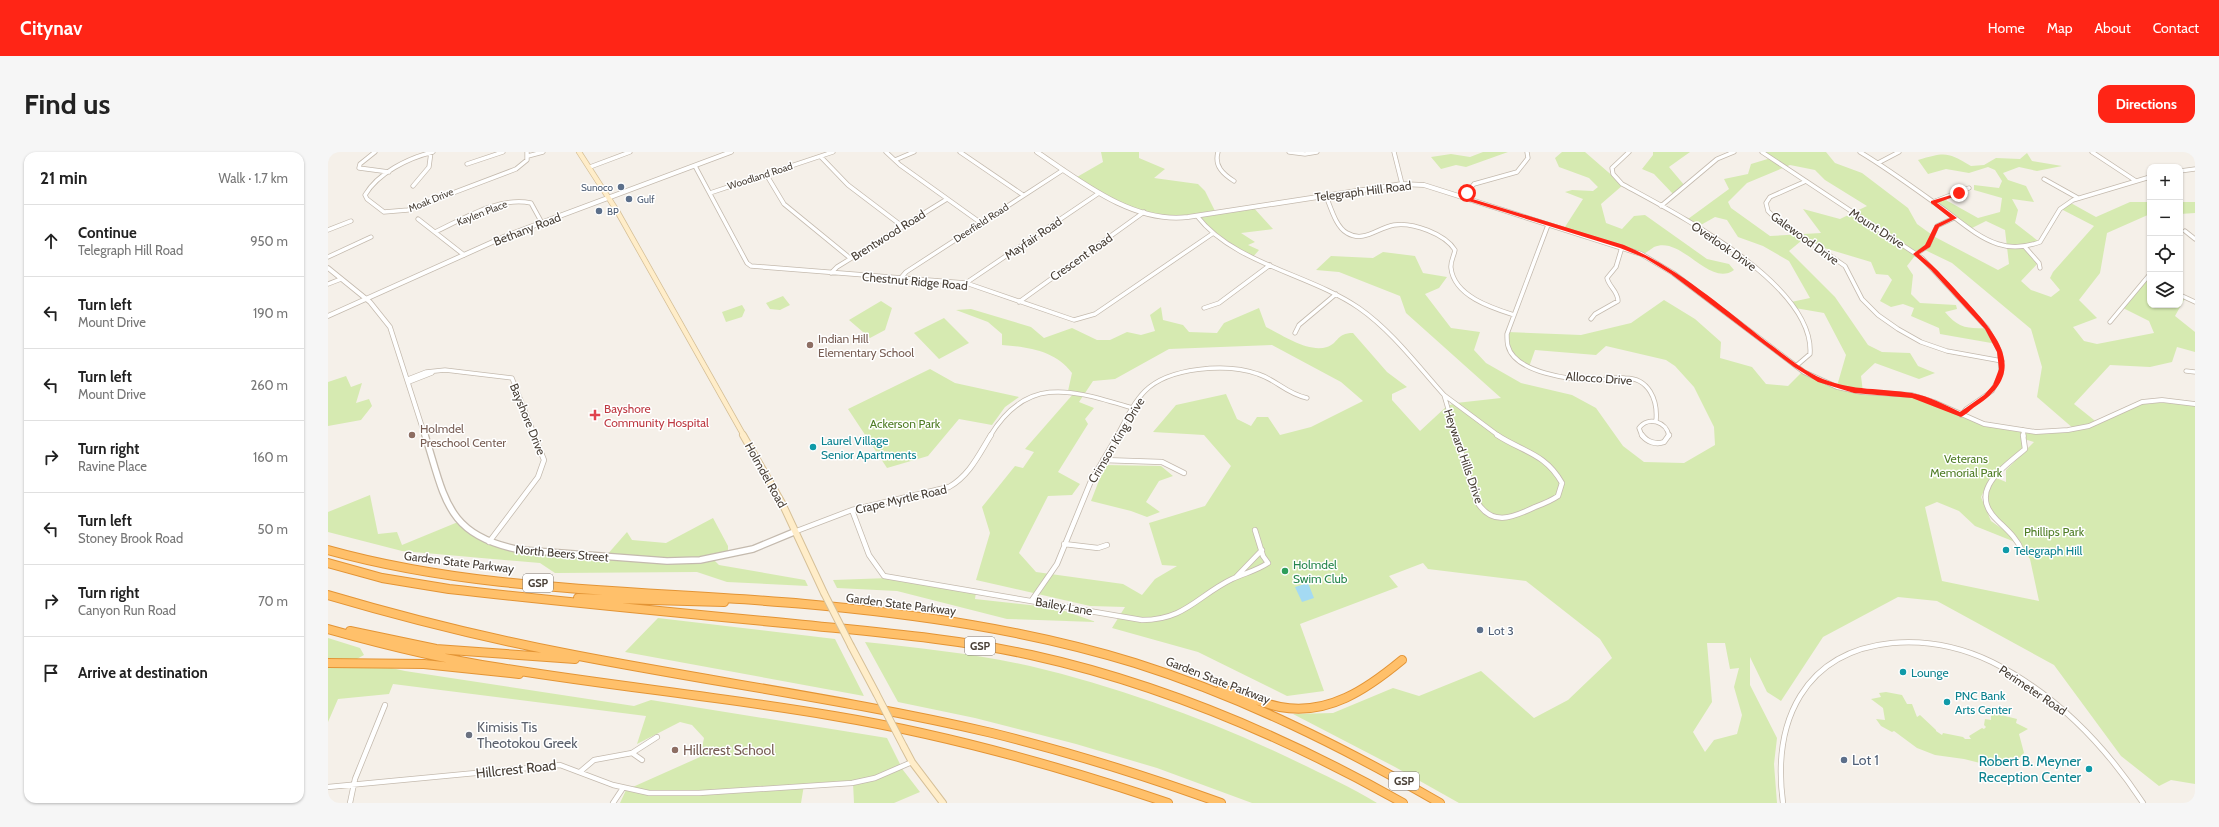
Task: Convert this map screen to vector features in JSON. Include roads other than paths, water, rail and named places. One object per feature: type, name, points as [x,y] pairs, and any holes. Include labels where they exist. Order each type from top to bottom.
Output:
[{"type":"highway","name":"Garden State Parkway","points":[[328,550],[375,563],[448,575],[872,611],[1009,632],[1116,657],[1204,686],[1265,711],[1331,742],[1386,771],[1440,803]]},
{"type":"highway","name":"GSP","points":[[328,563],[416,584],[918,637],[987,647],[1051,660],[1143,686],[1237,720],[1313,754],[1403,803]]},
{"type":"highway","points":[[328,595],[455,630],[622,663],[917,717],[992,733],[1120,769],[1221,803]]},
{"type":"highway","points":[[529,597],[715,602],[750,600]]},
{"type":"highway","points":[[328,628],[364,633],[436,649],[622,663]]},
{"type":"highway","points":[[328,628],[440,657],[553,675],[787,708],[918,732],[974,744],[1049,764],[1168,803]]},
{"type":"highway","points":[[1204,686],[1234,692],[1280,707],[1310,709],[1330,705],[1354,695],[1402,660]]},
{"type":"highway","points":[[328,663],[424,664],[508,674],[553,675]]},
{"type":"main road","name":"Holmdel Road","points":[[579,152],[610,199],[782,503],[794,532],[824,594],[912,762],[943,803]]},
{"type":"street","points":[[375,152],[359,167],[389,172]]},
{"type":"street","points":[[414,186],[429,167],[432,152]]},
{"type":"street","name":"Moak Drive","points":[[432,152],[409,159],[389,172],[368,190],[365,197],[381,211],[397,212],[514,170],[525,164],[528,154],[543,152]]},
{"type":"street","points":[[467,164],[503,152]]},
{"type":"street","points":[[590,167],[630,152]]},
{"type":"street","name":"Bethany Road","points":[[328,316],[464,255],[542,223],[610,199],[695,166],[718,154],[731,152]]},
{"type":"street","name":"Woodland Road","points":[[710,193],[833,152]]},
{"type":"street","points":[[886,152],[981,223]]},
{"type":"street","points":[[895,160],[914,152]]},
{"type":"street","points":[[960,152],[1024,195]]},
{"type":"street","name":"Telegraph Hill Road","points":[[1036,152],[1099,192],[1144,212],[1166,218],[1197,216],[1402,184],[1418,184],[1548,225],[1622,246],[1641,254],[1664,267],[1796,366],[1815,378],[1837,387],[1861,392],[1912,395],[1934,402],[1961,415],[1991,426],[2054,432],[2081,428],[2142,402],[2162,400],[2195,404]]},
{"type":"street","points":[[1218,152],[1216,157],[1217,164],[1225,176],[1234,181]]},
{"type":"street","points":[[1288,152],[1305,154],[1317,152]]},
{"type":"street","points":[[1394,152],[1402,184]]},
{"type":"street","points":[[1463,198],[1474,184],[1517,172],[1528,158],[1527,152]]},
{"type":"street","name":"Overlook Drive","points":[[1629,152],[1612,166],[1612,172],[1624,186],[1694,224],[1754,266],[1786,296],[1804,324],[1812,346],[1810,354],[1796,366]]},
{"type":"street","points":[[1661,206],[1717,159],[1734,152]]},
{"type":"street","name":"Mount Drive","points":[[1762,152],[1804,182],[1916,254],[1933,269],[1987,328],[1998,345],[2002,361],[2001,374],[1996,386],[1986,396],[1961,415]]},
{"type":"street","points":[[1860,152],[1878,163],[1954,218],[1990,241],[2007,246],[2025,247],[2040,242],[2060,210],[2078,198],[2147,178]]},
{"type":"street","points":[[1878,163],[1899,152]]},
{"type":"street","points":[[2092,152],[2136,181]]},
{"type":"street","points":[[821,157],[848,185],[902,226]]},
{"type":"street","name":"Chestnut Ridge Road","points":[[695,166],[749,265],[760,268],[966,283],[1070,319],[1086,318],[1212,234]]},
{"type":"street","points":[[2183,171],[2195,169]]},
{"type":"street","name":"Deerfield Road","points":[[900,279],[906,272],[1064,170]]},
{"type":"street","points":[[766,174],[784,204],[850,258]]},
{"type":"street","points":[[2044,179],[2078,198]]},
{"type":"street","name":"Galewood Drive","points":[[1804,182],[1770,197],[1766,203],[1768,211],[1775,218],[1845,266],[1859,295],[1878,315],[1909,336],[1934,347],[1963,356],[2002,361]]},
{"type":"street","points":[[1933,202],[1969,188]]},
{"type":"street","name":"Mayfair Road","points":[[966,283],[1099,192]]},
{"type":"street","points":[[1326,196],[1342,229],[1350,235],[1368,236],[1389,226],[1402,224],[1448,241],[1455,250],[1451,268],[1458,284],[1484,304],[1514,315]]},
{"type":"street","name":"Brentwood Road","points":[[831,273],[850,258],[947,199]]},
{"type":"street","name":"Kaylen Place","points":[[435,232],[489,209],[516,201],[530,204],[542,223]]},
{"type":"street","name":"Crescent Road","points":[[1019,302],[1144,212]]},
{"type":"street","name":"Heyward Hills Drive","points":[[1197,216],[1200,222],[1212,234],[1236,250],[1310,281],[1359,308],[1377,322],[1444,395],[1504,438],[1544,458],[1562,483],[1560,494],[1513,518],[1499,518],[1483,510],[1476,500],[1444,395]]},
{"type":"street","points":[[1916,254],[1928,246],[1937,226],[1954,218]]},
{"type":"street","points":[[418,219],[464,255]]},
{"type":"street","points":[[328,230],[351,221]]},
{"type":"street","name":"Allocco Drive","points":[[1548,225],[1507,334],[1507,343],[1510,352],[1521,362],[1540,371],[1594,380],[1626,378],[1640,382],[1648,387],[1653,394],[1656,421]]},
{"type":"street","points":[[2185,231],[2195,239]]},
{"type":"street","points":[[328,257],[371,237]]},
{"type":"street","points":[[1591,320],[1595,314],[1618,301],[1618,295],[1608,283],[1607,278],[1616,267],[1622,246]]},
{"type":"street","points":[[2025,247],[2040,263],[2040,268]]},
{"type":"street","points":[[1204,308],[1219,303],[1270,265]]},
{"type":"street","name":"North Beers Street","points":[[328,268],[380,313],[390,327],[449,510],[456,520],[470,531],[489,542],[522,550],[684,561],[716,558],[748,550],[794,532]]},
{"type":"street","points":[[2110,322],[2147,278]]},
{"type":"street","points":[[328,284],[341,279]]},
{"type":"street","points":[[1295,333],[1299,325],[1336,294]]},
{"type":"street","points":[[2183,297],[2194,301]]},
{"type":"street","name":"Crimson King Drive","points":[[1032,600],[1057,564],[1091,482],[1103,460],[1133,408],[1144,392],[1155,383],[1170,375],[1203,368],[1249,371],[1260,374],[1293,395],[1306,398]]},
{"type":"street","name":"Bayshore Drive","points":[[408,381],[435,371],[445,370],[512,378],[542,449],[544,460],[538,476],[489,542]]},
{"type":"street","points":[[2186,371],[2195,372]]},
{"type":"street","name":"Crape Myrtle Road","points":[[794,532],[852,510],[955,486],[965,477],[1007,412],[1019,401],[1034,394],[1049,390],[1064,390],[1133,408]]},
{"type":"street","points":[[1656,421],[1666,428],[1669,433],[1667,441],[1661,443],[1646,440],[1639,430],[1642,424],[1656,421]]},
{"type":"street","points":[[2022,551],[2015,538],[1990,513],[1984,500],[1986,490],[1995,477],[2025,449],[2023,430]]},
{"type":"street","points":[[1103,460],[1162,462],[1184,473]]},
{"type":"street","name":"Bailey Lane","points":[[852,510],[873,563],[878,571],[884,576],[1032,600],[1142,620],[1159,620],[1176,616],[1232,579],[1264,568],[1268,563],[1255,530]]},
{"type":"street","points":[[1064,544],[1098,548],[1107,545]]},
{"type":"street","points":[[1232,579],[1262,550]]},
{"type":"street","name":"Perimeter Road","points":[[1783,803],[1781,771],[1784,738],[1795,706],[1815,675],[1832,659],[1851,651],[1878,643],[1909,642],[1946,647],[1978,657],[2010,672],[2036,689],[2066,712],[2096,739],[2123,772],[2143,803]]},
{"type":"street","points":[[350,803],[353,786],[385,705]]},
{"type":"street","points":[[581,771],[594,760],[632,753],[657,737]]},
{"type":"street","points":[[632,753],[642,760]]},
{"type":"street","name":"Hillcrest Road","points":[[328,787],[353,786],[560,764],[623,788],[649,794],[692,793],[852,783],[875,778],[912,762]]},
{"type":"street","points":[[613,803],[623,788]]},
{"type":"water","points":[[1308,583],[1314,598],[1302,602],[1295,587]]},
{"type":"place","name":"Sunoco","points":[[621,187]]},
{"type":"place","name":"Gulf","points":[[629,199]]},
{"type":"place","name":"BP","points":[[599,211]]},
{"type":"place","name":"Indian Hill Elementary School","points":[[810,345]]},
{"type":"place","name":"Bayshore Community Hospital","points":[[595,415]]},
{"type":"place","name":"Holmdel Preschool Center","points":[[412,435]]},
{"type":"place","name":"Laurel Village Senior Apartments","points":[[813,447]]},
{"type":"place","name":"Telegraph Hill","points":[[2006,550]]},
{"type":"place","name":"Holmdel Swim Club","points":[[1285,571]]},
{"type":"place","name":"Lot 3","points":[[1480,630]]},
{"type":"place","name":"Lounge","points":[[1903,672]]},
{"type":"place","name":"PNC Bank Arts Center","points":[[1947,702]]},
{"type":"place","name":"Kimisis Tis Theotokou Greek","points":[[469,735]]},
{"type":"place","name":"Hillcrest School","points":[[675,750]]},
{"type":"place","name":"Lot 1","points":[[1844,760]]},
{"type":"place","name":"Robert B. Meyner Reception Center","points":[[2089,769]]},
{"type":"park label","name":"Ackerson Park","points":[[905,423]]},
{"type":"park label","name":"Veterans Memorial Park","points":[[1966,465]]},
{"type":"park label","name":"Phillips Park","points":[[2054,531]]}]
